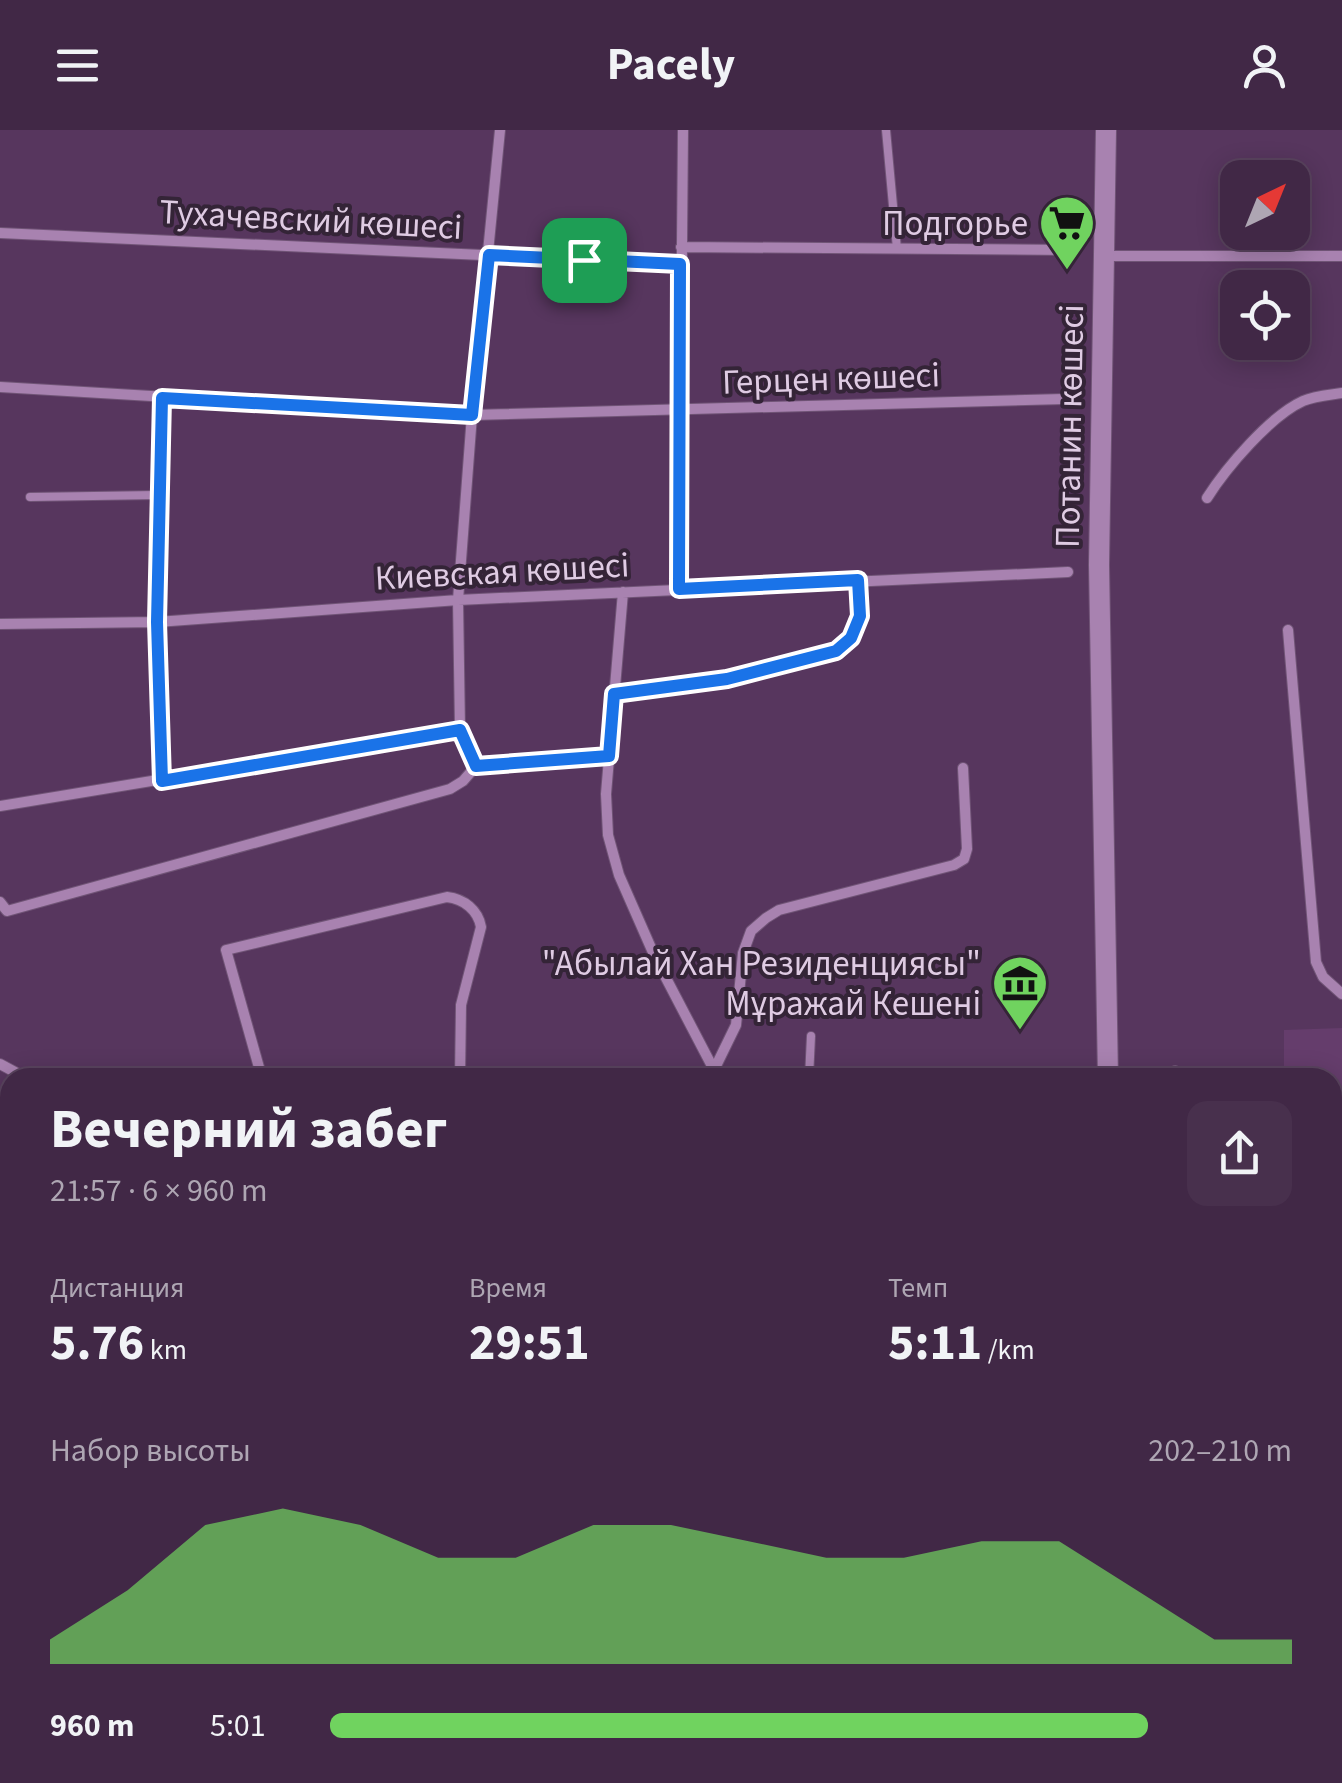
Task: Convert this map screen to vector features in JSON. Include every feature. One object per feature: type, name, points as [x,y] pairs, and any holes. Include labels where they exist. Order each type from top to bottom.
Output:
[{"type":"main road","name":"Потанин көшесі","points":[[1106,130],[1098,565],[1112,724],[1108,1068]]},
{"type":"street","points":[[476,766],[460,730],[458,600],[500,130]]},
{"type":"street","points":[[679,589],[683,130]]},
{"type":"street","name":"Тухачевский көшесі","points":[[0,233],[680,264]]},
{"type":"street","points":[[681,247],[1071,250]]},
{"type":"street","points":[[1105,256],[1342,256]]},
{"type":"street","name":"Герцен көшесі","points":[[0,387],[472,415],[1064,399]]},
{"type":"street","points":[[1207,498],[1227,467],[1288,410],[1308,399],[1342,393]]},
{"type":"street","points":[[162,398],[157,622],[162,781]]},
{"type":"street","name":"Киевская көшесі","points":[[0,624],[157,622],[458,600],[1068,572]]},
{"type":"street","points":[[614,694],[727,679],[836,651],[851,638],[860,616],[858,580]]},
{"type":"street","points":[[623,592],[606,794],[608,835],[618,875],[711,1068]]},
{"type":"street","points":[[1288,630],[1316,962],[1323,976],[1342,994]]},
{"type":"street","points":[[0,806],[460,730]]},
{"type":"street","points":[[4,907],[450,788],[463,781],[476,766],[609,756]]},
{"type":"street","points":[[717,1068],[736,1024],[743,953],[751,931],[778,910],[954,866],[964,859],[967,849],[963,768]]},
{"type":"street","points":[[259,1068],[226,950],[446,897],[475,912],[480,928],[461,1005],[460,1068]]},
{"type":"lane","points":[[886,130],[897,249]]},
{"type":"lane","points":[[30,497],[158,495]]},
{"type":"lane","points":[[0,923],[4,907]]},
{"type":"lane","points":[[809,1068],[811,1036]]},
{"type":"shaded area","points":[[1342,1028],[1342,1068],[1284,1068],[1284,1030]]},
{"type":"place","name":"Подгорье","points":[[1067,272]]},
{"type":"place","name":"\"Абылай Хан Резиденциясы\" Мұражай Кешені","points":[[1020,1032]]},
{"type":"route","points":[[489,255],[584,260],[680,264],[679,589],[858,580],[860,616],[851,638],[836,651],[727,679],[614,694],[609,756],[476,766],[460,730],[162,781],[157,622],[162,398],[472,415],[489,255]]}]
